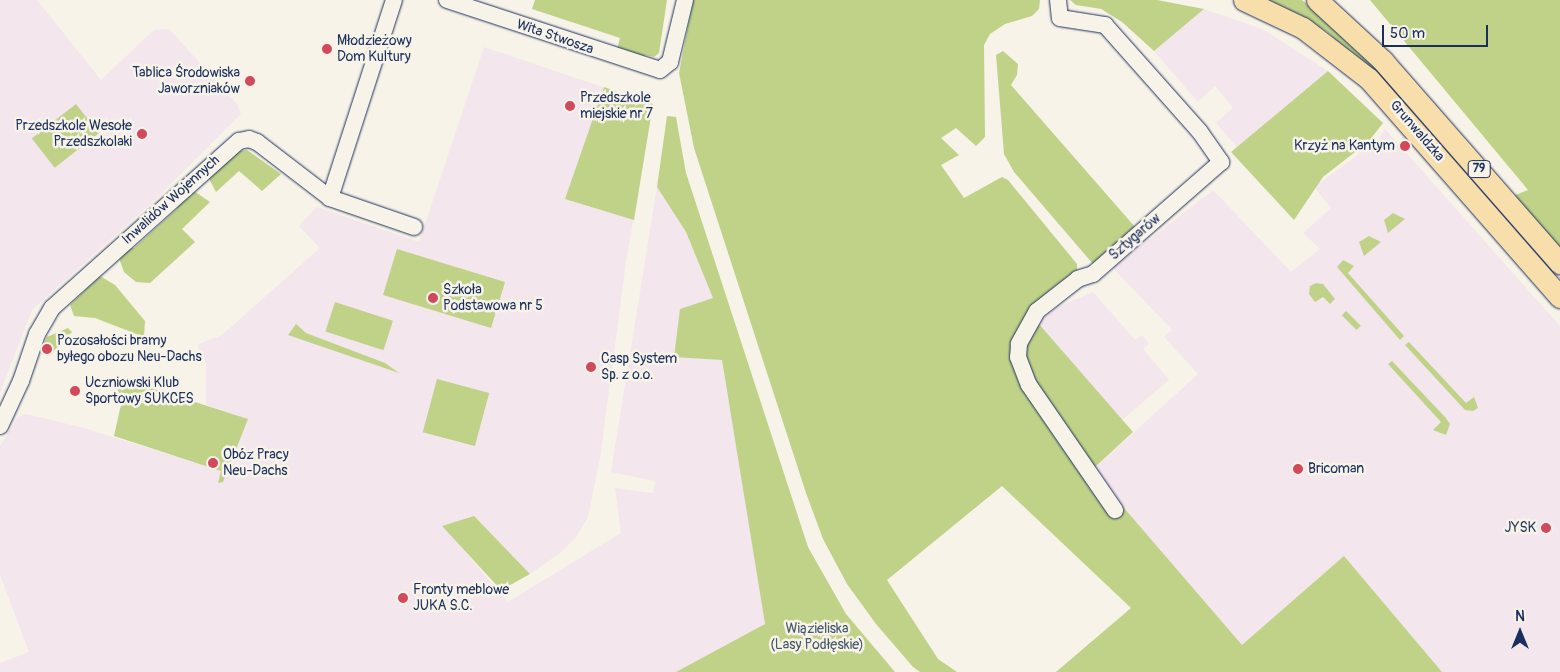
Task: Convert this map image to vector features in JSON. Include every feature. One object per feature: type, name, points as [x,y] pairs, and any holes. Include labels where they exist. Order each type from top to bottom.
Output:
[{"type":"main road","name":"Grunwaldzka","points":[[1244,0],[1303,28],[1369,79],[1560,297]]},
{"type":"main road","name":"Grunwaldzka","points":[[1316,0],[1383,61],[1560,263]]},
{"type":"street","points":[[330,198],[394,0]]},
{"type":"street","name":"Wita Stwosza","points":[[447,0],[646,67],[664,69],[670,62],[681,4]]},
{"type":"street","name":"Sztygarów","points":[[1058,0],[1060,18],[1105,25],[1200,132],[1221,162],[1093,274],[1078,279],[1037,311],[1019,344],[1018,357],[1029,385],[1115,510]]},
{"type":"street","name":"Inwalidów Wojennych","points":[[0,426],[50,310],[230,146],[249,139],[257,142],[330,198],[414,227]]},
{"type":"shaded area","points":[[0,0],[37,0],[101,80],[154,30],[169,29],[237,104],[241,114],[160,195],[32,310],[0,393]]},
{"type":"shaded area","points":[[1204,9],[1262,29],[1328,71],[1237,147],[1216,123],[1233,108],[1215,86],[1198,102],[1154,51]]},
{"type":"shaded area","points":[[484,47],[653,104],[626,262],[600,458],[588,517],[576,537],[560,553],[530,574],[474,516],[443,526],[508,602],[621,533],[615,488],[653,493],[655,481],[611,472],[657,187],[686,232],[713,298],[674,356],[722,360],[765,624],[676,672],[0,672],[0,663],[29,652],[0,575],[0,446],[18,417],[26,414],[84,428],[222,471],[248,419],[206,405],[206,364],[197,345],[222,335],[320,248],[299,226],[317,207],[419,242]]},
{"type":"shaded area","points":[[1385,129],[1560,326],[1560,672],[1442,672],[1344,556],[1242,645],[1106,487],[1094,469],[1198,374],[1164,337],[1172,330],[1113,268],[1213,190],[1291,272],[1320,249],[1303,233],[1331,208],[1314,187],[1378,140]]},
{"type":"shaded area","points":[[1093,292],[1135,340],[1142,335],[1149,344],[1143,349],[1169,380],[1122,420],[1038,323],[1057,307]]},
{"type":"green space","points":[[535,0],[667,0],[659,53],[654,57],[645,55],[644,59],[617,49],[620,38],[532,9]]},
{"type":"green space","points":[[693,0],[1040,0],[1039,9],[1032,16],[1005,24],[990,34],[984,45],[985,137],[976,146],[956,128],[941,138],[959,155],[941,165],[964,198],[1002,177],[1008,180],[1077,264],[1077,270],[1038,323],[1133,432],[1094,468],[1106,487],[1242,645],[1344,556],[1442,672],[1056,672],[1131,608],[1002,486],[887,580],[938,659],[957,672],[920,672],[913,667],[876,624],[847,584],[823,539],[806,493],[694,148],[679,73]]},
{"type":"green space","points":[[1070,0],[1157,0],[1204,9],[1154,51],[1122,22],[1101,9],[1076,5]]},
{"type":"green space","points":[[1268,0],[1302,0],[1332,24],[1403,95],[1400,97],[1326,31]]},
{"type":"green space","points":[[1370,0],[1560,0],[1560,250],[1513,196],[1528,190]]},
{"type":"green space","points":[[1003,51],[1018,64],[1017,75],[1011,85],[1135,227],[1093,264],[1014,172],[1004,154],[996,55]]},
{"type":"green space","points":[[1328,71],[1383,123],[1369,141],[1323,177],[1294,220],[1231,152]]},
{"type":"green space","points":[[604,87],[653,104],[634,220],[565,199]]},
{"type":"green space","points":[[76,104],[99,133],[55,168],[32,138]]},
{"type":"green space","name":"Wiązieliska (Lasy Podłęskie)","points":[[667,116],[676,117],[686,173],[808,547],[846,614],[895,672],[676,672],[765,624],[722,360],[674,357],[680,309],[713,298],[686,232],[657,187]]},
{"type":"green space","points":[[247,150],[281,174],[262,191],[239,171],[216,192],[208,177],[239,151]]},
{"type":"green space","points":[[194,191],[210,202],[182,229],[195,242],[150,283],[136,282],[124,272],[119,258],[127,247],[134,248],[177,209],[178,202]]},
{"type":"green space","points":[[1393,213],[1405,219],[1388,233],[1384,220]]},
{"type":"green space","points":[[1369,236],[1381,242],[1364,256],[1359,242]]},
{"type":"green space","points":[[397,249],[505,282],[491,328],[383,295]]},
{"type":"green space","points":[[1343,260],[1354,266],[1348,273],[1404,336],[1400,340],[1337,267]]},
{"type":"green space","points":[[100,276],[115,285],[145,321],[144,337],[95,318],[74,316],[70,305]]},
{"type":"green space","points":[[1316,283],[1323,284],[1335,299],[1330,304],[1323,297],[1315,302],[1309,294],[1310,286]]},
{"type":"green space","points":[[335,302],[393,321],[383,350],[325,331]]},
{"type":"green space","points":[[1346,311],[1361,326],[1357,330],[1342,315]]},
{"type":"green space","points":[[296,324],[306,333],[385,363],[399,373],[288,335]]},
{"type":"green space","points":[[68,328],[72,332],[51,354],[40,352],[47,337]]},
{"type":"green space","points":[[1409,342],[1466,403],[1474,397],[1478,408],[1473,411],[1465,410],[1405,345]]},
{"type":"green space","points":[[1392,361],[1445,417],[1450,424],[1446,435],[1433,430],[1441,422],[1388,364]]},
{"type":"green space","points":[[120,378],[248,419],[223,482],[218,483],[221,471],[114,436],[122,400],[117,388]]},
{"type":"green space","points":[[437,379],[489,393],[475,446],[423,432]]},
{"type":"green space","points":[[474,516],[530,574],[501,590],[442,526]]},
{"type":"place","name":"Młodzieżowy Dom Kultury","points":[[327,49]]},
{"type":"place","name":"Tablica Środowiska Jaworzniaków","points":[[250,81]]},
{"type":"place","name":"Przedszkole miejskie nr 7","points":[[570,106]]},
{"type":"place","name":"Przedszkole Wesołe Przedszkolaki","points":[[142,134]]},
{"type":"place","name":"Krzyż na Kantym","points":[[1405,146]]},
{"type":"place","name":"Szkoła Podstawowa nr 5","points":[[433,298]]},
{"type":"place","name":"Pozosałości bramy byłego obozu Neu-Dachs","points":[[47,349]]},
{"type":"place","name":"Casp System Sp. z o.o.","points":[[591,367]]},
{"type":"place","name":"Uczniowski Klub Sportowy SUKCES","points":[[75,391]]},
{"type":"place","name":"Obóz Pracy Neu-Dachs","points":[[213,463]]},
{"type":"place","name":"Bricoman","points":[[1298,469]]},
{"type":"place","name":"JYSK","points":[[1546,528]]},
{"type":"place","name":"Fronty meblowe JUKA S.C.","points":[[403,598]]}]
